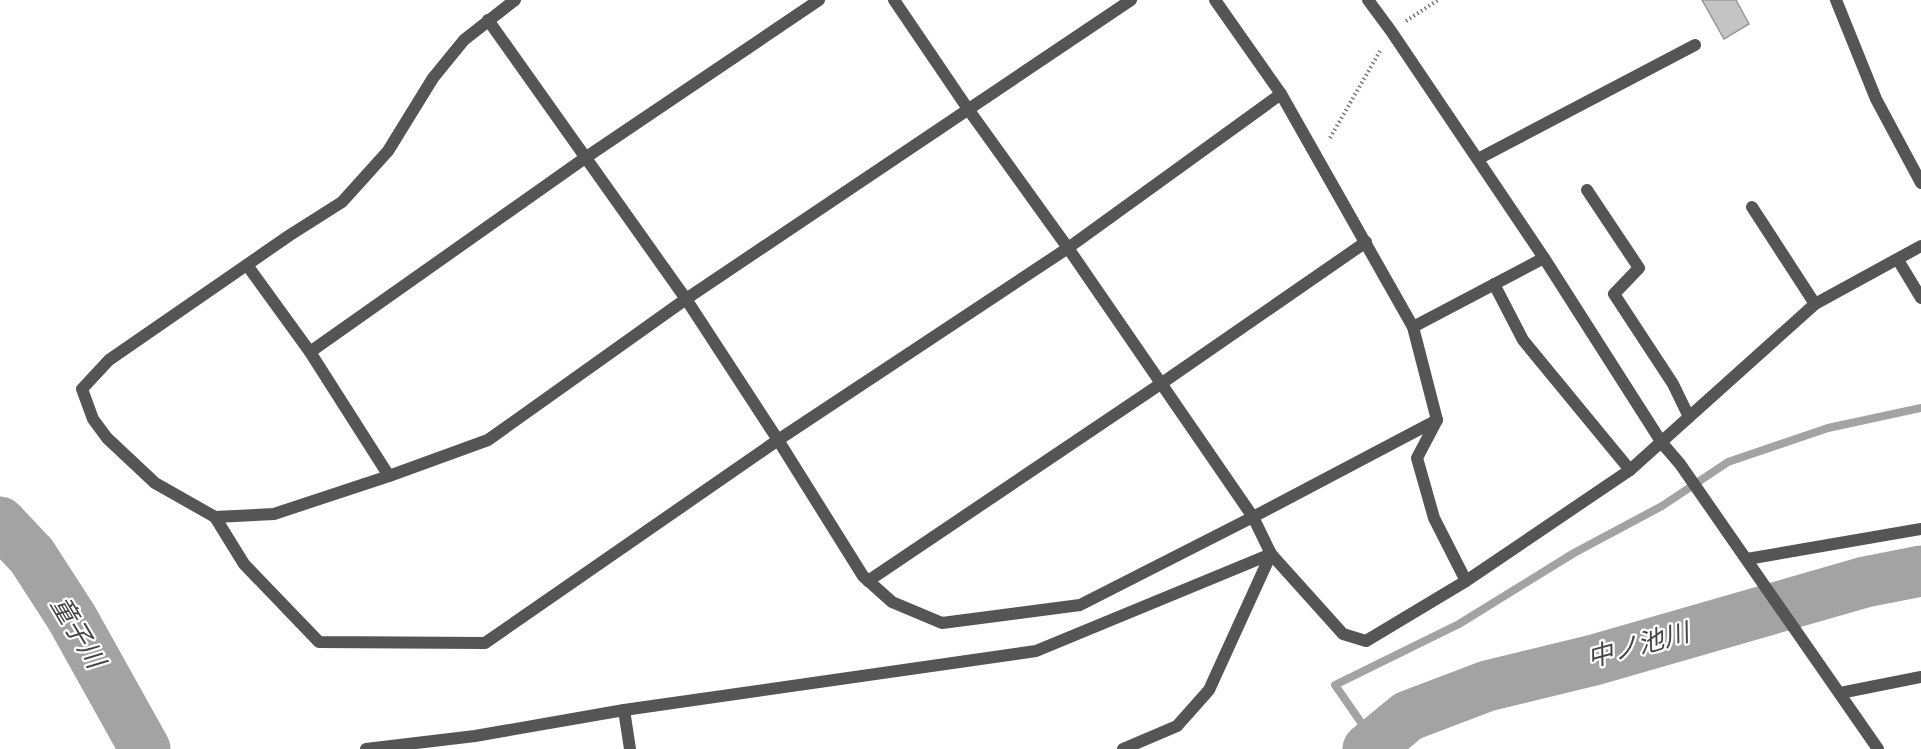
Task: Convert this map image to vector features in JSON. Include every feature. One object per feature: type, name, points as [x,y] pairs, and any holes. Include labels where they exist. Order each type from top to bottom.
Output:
[{"type":"street","points":[[515,0],[464,40],[433,78],[388,151],[342,202],[109,360],[82,389],[93,419],[107,438],[155,483],[215,517],[244,564],[319,642],[485,643],[778,440],[1068,248],[1281,94]]},
{"type":"street","points":[[309,352],[585,158],[819,0]]},
{"type":"street","points":[[894,0],[968,109],[1162,383],[1253,517],[1271,554],[1343,634],[1366,642],[1466,581],[1630,470],[1815,304],[1921,246]]},
{"type":"street","points":[[215,517],[274,514],[488,440],[686,299],[1131,0]]},
{"type":"street","points":[[1215,0],[1281,94],[1413,327],[1437,420],[1418,458],[1434,518],[1466,581]]},
{"type":"street","points":[[1368,0],[1544,258],[1662,443],[1687,473],[1878,749]]},
{"type":"street","points":[[1836,0],[1876,99],[1921,183]]},
{"type":"street","points":[[488,20],[686,299],[863,576],[892,602],[942,623],[1080,605],[1437,420]]},
{"type":"street","points":[[1478,159],[1695,45]]},
{"type":"street","points":[[1587,190],[1639,268],[1614,294],[1672,384],[1689,417]]},
{"type":"street","points":[[1752,207],[1815,304]]},
{"type":"street","points":[[868,581],[1162,383],[1365,242]]},
{"type":"street","points":[[1413,327],[1544,258]]},
{"type":"street","points":[[1898,260],[1921,298]]},
{"type":"street","points":[[247,265],[309,352],[388,476]]},
{"type":"street","points":[[1494,284],[1523,340],[1630,470]]},
{"type":"street","points":[[1747,559],[1921,529]]},
{"type":"street","points":[[366,749],[475,736],[624,710],[1036,651],[1271,554]]},
{"type":"street","points":[[1123,749],[1177,726],[1209,690],[1271,554]]},
{"type":"street","points":[[1837,689],[1921,677]]},
{"type":"street","points":[[624,710],[630,749]]},
{"type":"path","points":[[1318,160],[1391,31],[1438,0]]},
{"type":"building","points":[[1702,0],[1736,0],[1749,24],[1724,39]]},
{"type":"waterway","points":[[1376,744],[1335,685],[1459,624],[1574,553],[1662,506],[1728,462],[1828,428],[1921,408]]},
{"type":"waterway","name":"童子川","points":[[0,522],[32,556],[72,618],[145,749]]},
{"type":"waterway","name":"中ノ池川","points":[[1368,749],[1408,716],[1487,686],[1594,660],[1865,582],[1921,571]]}]
